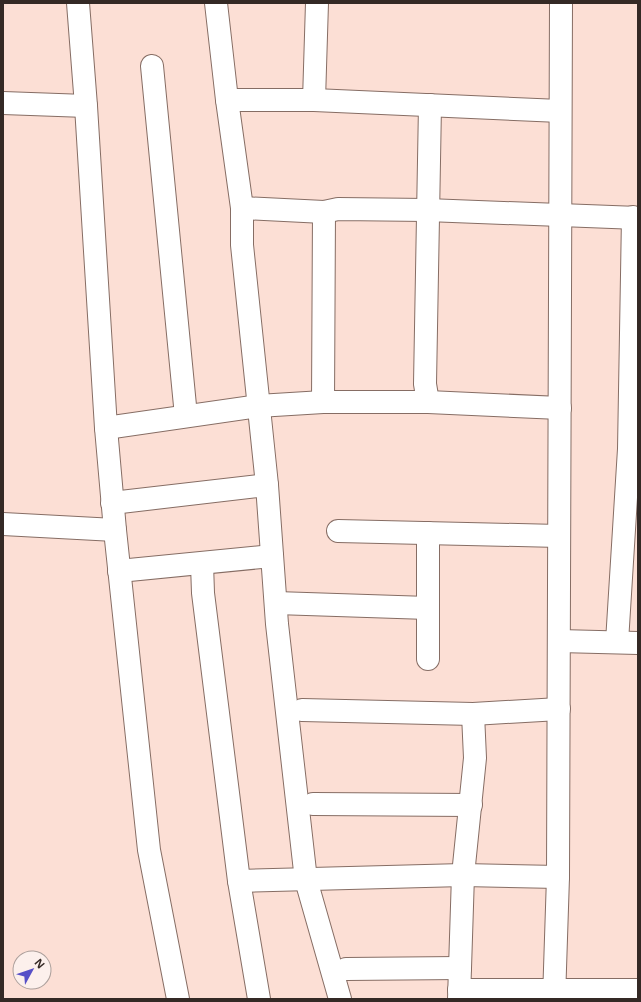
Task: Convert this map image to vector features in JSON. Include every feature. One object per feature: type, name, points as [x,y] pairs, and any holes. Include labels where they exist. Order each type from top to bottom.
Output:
[{"type":"street","points":[[78,3],[112,503],[149,850],[178,999]]},
{"type":"street","points":[[216,3],[227,100],[242,208],[242,245],[267,485],[276,603],[306,880],[340,999]]},
{"type":"street","points":[[314,100],[318,3]]},
{"type":"street","points":[[554,994],[558,877],[560,408],[559,214],[561,3]]},
{"type":"street","points":[[152,66],[186,416]]},
{"type":"street","points":[[227,100],[314,100],[560,111]]},
{"type":"street","points":[[3,103],[86,106]]},
{"type":"street","points":[[428,402],[425,384],[430,105]]},
{"type":"street","points":[[242,208],[324,212],[338,209],[427,210],[636,218],[629,449],[628,643],[559,641]]},
{"type":"street","points":[[323,402],[324,212]]},
{"type":"street","points":[[106,428],[258,406],[323,402],[428,402],[560,408]]},
{"type":"street","points":[[112,503],[267,485]]},
{"type":"street","points":[[3,524],[115,530]]},
{"type":"street","points":[[338,531],[559,536]]},
{"type":"street","points":[[428,533],[428,659]]},
{"type":"street","points":[[119,571],[272,556]]},
{"type":"street","points":[[202,564],[204,593],[239,882],[259,999]]},
{"type":"street","points":[[276,603],[428,608]]},
{"type":"street","points":[[302,710],[473,714],[559,709]]},
{"type":"street","points":[[473,714],[475,758],[463,874],[459,994],[554,994],[638,990]]},
{"type":"street","points":[[313,804],[471,804]]},
{"type":"street","points":[[239,882],[463,874],[558,877]]},
{"type":"street","points":[[346,969],[460,968]]}]
